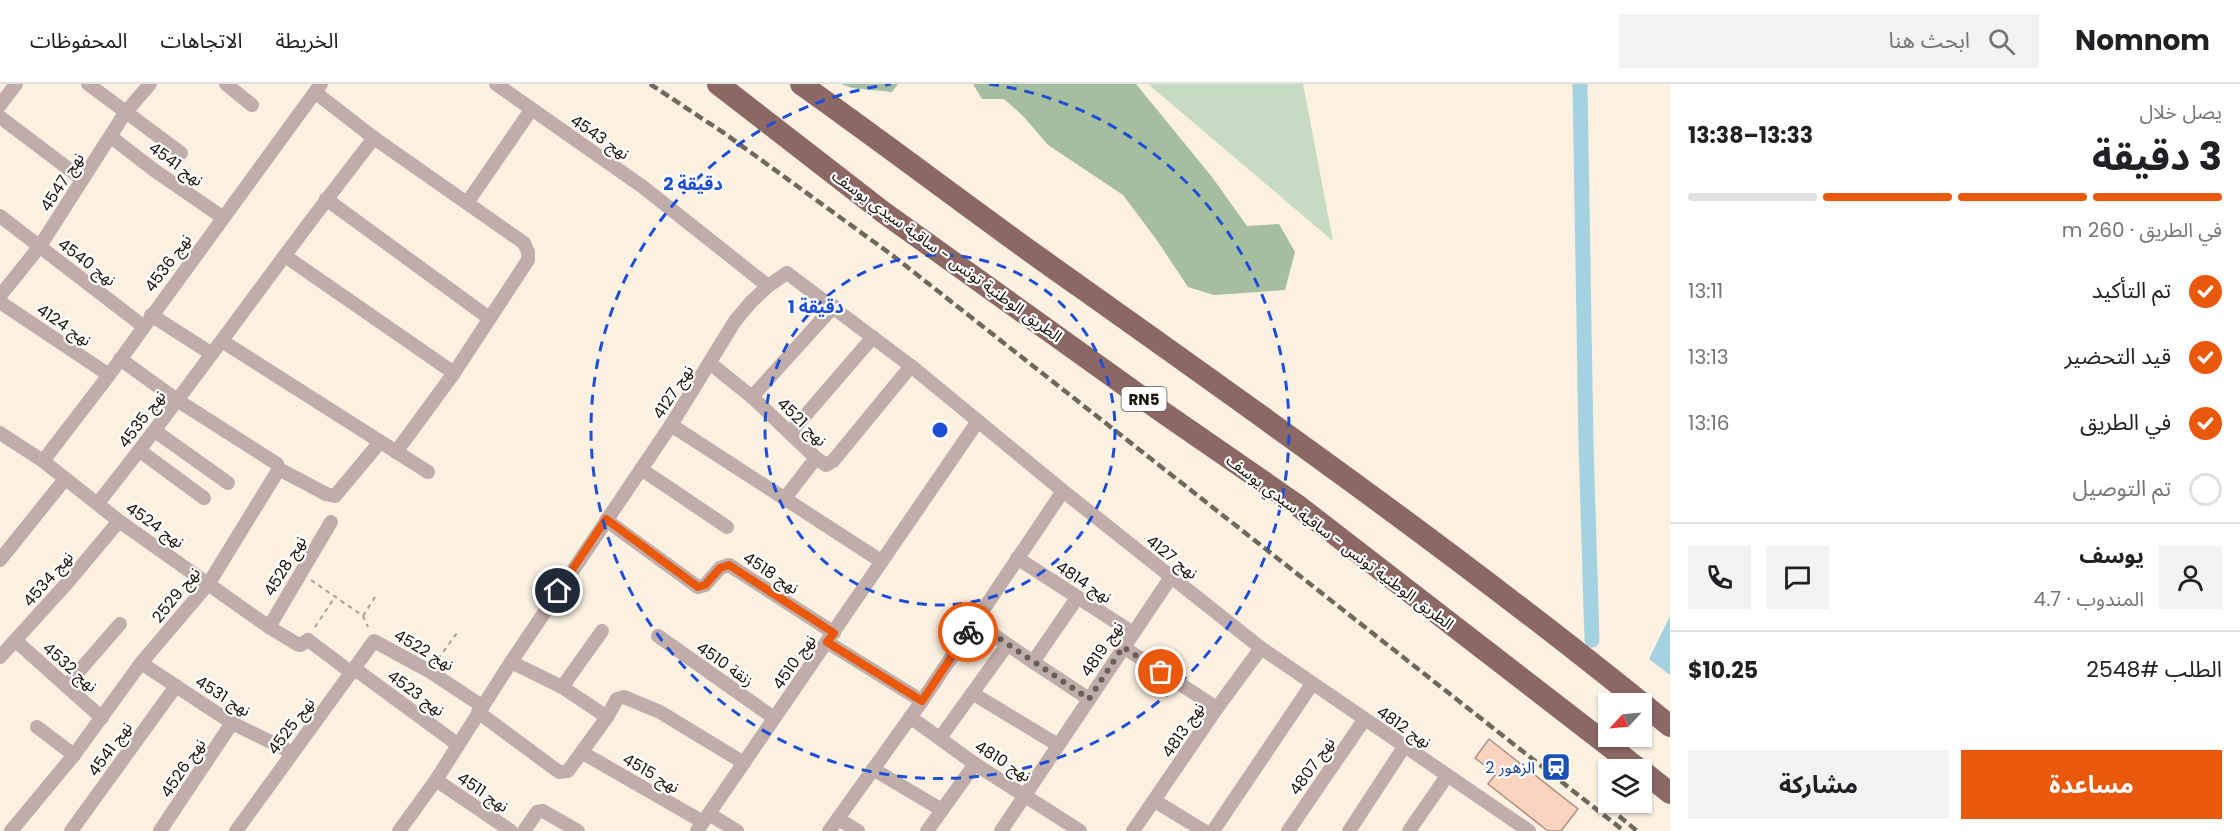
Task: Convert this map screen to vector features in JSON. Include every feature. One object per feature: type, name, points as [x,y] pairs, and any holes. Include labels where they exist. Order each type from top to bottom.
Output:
[{"type":"highway","name":"الطريق الوطنية تونس - ساقية سيدي يوسف","points":[[718,84],[883,212],[1161,411],[1297,505],[1627,759]]},
{"type":"highway","points":[[801,84],[1278,427],[1568,644],[1670,726]]},
{"type":"highway","name":"الطريق الوطنية تونس - ساقية سيدي يوسف","points":[[1652,779],[1670,793]]},
{"type":"street","points":[[0,105],[16,84]]},
{"type":"street","points":[[88,84],[181,153]]},
{"type":"street","name":"نهج 4547","points":[[0,296],[40,246],[125,113],[150,84]]},
{"type":"street","points":[[226,84],[252,105]]},
{"type":"street","name":"نهج 4543","points":[[496,84],[643,187],[768,286]]},
{"type":"street","points":[[318,88],[374,138],[524,243],[528,252],[528,260],[454,373],[396,452]]},
{"type":"street","name":"نهج 4536","points":[[43,461],[109,375],[318,88]]},
{"type":"street","points":[[467,203],[531,110]]},
{"type":"street","points":[[0,117],[82,179]]},
{"type":"street","name":"نهج 4541","points":[[111,137],[222,217]]},
{"type":"street","name":"نهج 4535","points":[[98,503],[140,451],[374,138]]},
{"type":"street","points":[[326,200],[489,318]]},
{"type":"street","name":"نهج 4540","points":[[0,216],[147,320],[212,354]]},
{"type":"street","points":[[285,256],[454,373]]},
{"type":"street","name":"نهج 4127","points":[[399,831],[436,780],[457,744],[606,519],[672,425],[735,321],[768,286],[787,273],[834,306],[911,366],[1063,491],[1262,648]]},
{"type":"street","name":"نهج 4124","points":[[0,302],[109,375]]},
{"type":"street","points":[[752,397],[834,306]]},
{"type":"street","points":[[791,432],[873,337]]},
{"type":"street","points":[[222,341],[428,472]]},
{"type":"street","points":[[120,359],[177,400],[277,464],[279,469],[326,494],[335,496],[380,442]]},
{"type":"street","name":"نهج 4521","points":[[711,364],[752,397],[826,465],[833,461],[911,366]]},
{"type":"street","name":"نهج 4510","points":[[703,822],[978,421]]},
{"type":"street","points":[[672,425],[881,561]]},
{"type":"street","points":[[155,431],[228,483]]},
{"type":"street","name":"نهج 4524","points":[[1,435],[43,461],[119,521],[269,627],[297,644],[300,645],[307,640],[354,671]]},
{"type":"street","points":[[140,451],[204,498]]},
{"type":"street","points":[[785,498],[816,458]]},
{"type":"street","name":"نهج 2529","points":[[11,831],[74,755],[141,663],[209,583],[279,469]]},
{"type":"street","points":[[641,469],[727,527]]},
{"type":"street","points":[[0,560],[65,479]]},
{"type":"street","points":[[858,831],[833,825],[922,701],[1063,491]]},
{"type":"street","name":"نهج 4518","points":[[606,519],[698,587],[705,585],[720,568],[729,565],[922,701]]},
{"type":"street","name":"نهج 4534","points":[[0,657],[119,521]]},
{"type":"street","name":"نهج 4528","points":[[269,627],[331,522]]},
{"type":"street","name":"نهج 4814","points":[[1017,558],[1133,633]]},
{"type":"street","name":"نهج 4819","points":[[1001,831],[1171,577]]},
{"type":"street","points":[[1033,662],[1077,598]]},
{"type":"street","points":[[975,622],[1089,699]]},
{"type":"street","points":[[66,686],[120,624]]},
{"type":"street","points":[[562,687],[602,631]]},
{"type":"street","name":"زنقة 4510","points":[[658,636],[774,718]]},
{"type":"street","name":"نهج 4532","points":[[16,641],[102,718]]},
{"type":"street","name":"نهج 4522","points":[[374,641],[429,671],[559,772],[568,771],[583,753]]},
{"type":"street","name":"نهج 4525","points":[[236,831],[291,752],[354,671],[374,641]]},
{"type":"street","points":[[940,738],[1007,645]]},
{"type":"street","points":[[1123,647],[1217,708]]},
{"type":"street","name":"نهج 4812","points":[[1262,648],[1447,776],[1511,826],[1529,831]]},
{"type":"street","name":"نهج 4813","points":[[1133,831],[1217,708],[1262,648]]},
{"type":"street","points":[[511,662],[562,687],[607,717]]},
{"type":"street","name":"نهج 4531","points":[[141,663],[232,723],[291,752]]},
{"type":"street","name":"نهج 4523","points":[[354,671],[457,744]]},
{"type":"street","points":[[1213,831],[1312,684]]},
{"type":"street","name":"نهج 4541","points":[[71,831],[176,686]]},
{"type":"street","points":[[972,693],[1058,745]]},
{"type":"street","points":[[583,753],[617,699],[624,696],[660,712],[744,763]]},
{"type":"street","name":"نهج 4810","points":[[910,717],[975,764],[1025,794],[1077,830]]},
{"type":"street","name":"نهج 4807","points":[[1293,829],[1364,720]]},
{"type":"street","name":"نهج 4526","points":[[160,831],[232,723]]},
{"type":"street","points":[[37,727],[74,755]]},
{"type":"street","points":[[1349,831],[1404,747]]},
{"type":"street","name":"نهج 4515","points":[[583,753],[703,822],[737,831]]},
{"type":"street","points":[[927,831],[975,764]]},
{"type":"street","points":[[873,769],[942,810]]},
{"type":"street","points":[[1409,831],[1447,776]]},
{"type":"street","name":"نهج 4511","points":[[436,780],[511,831]]},
{"type":"street","points":[[1155,801],[1204,831]]},
{"type":"street","points":[[524,831],[537,812],[543,811],[578,831]]},
{"type":"path","points":[[300,573],[363,616],[375,597]]},
{"type":"path","points":[[307,640],[336,597]]},
{"type":"path","name":"نهج 4522","points":[[363,616],[374,641]]},
{"type":"path","points":[[429,671],[457,633]]},
{"type":"green space","points":[[841,84],[898,84],[892,92],[852,88]]},
{"type":"green space","points":[[973,84],[1136,84],[1212,177],[1247,226],[1279,224],[1295,252],[1285,290],[1214,295],[1188,287],[1123,195],[1048,145],[1023,116],[1004,99],[982,99]]},
{"type":"green space","points":[[1148,84],[1303,84],[1333,241]]},
{"type":"water","points":[[1670,616],[1670,675],[1649,659]]},
{"type":"building","name":"الزهور 2","points":[[1489,739],[1578,809],[1561,831],[1548,831],[1488,784],[1496,774],[1475,758]]},
{"type":"waterway","points":[[1580,84],[1592,640]]},
{"type":"railway","points":[[650,84],[724,133],[892,255],[1624,831]]},
{"type":"railway","points":[[1619,816],[1637,831]]},
{"type":"way so far","points":[[968,632],[975,622],[1089,699],[1123,647],[1161,672]]},
{"type":"place","name":"الزهور 2","points":[[1556,767]]},
{"type":"route","points":[[558,591],[606,519],[698,587],[705,585],[720,568],[729,565],[834,633],[827,642],[922,701],[968,632]]}]
